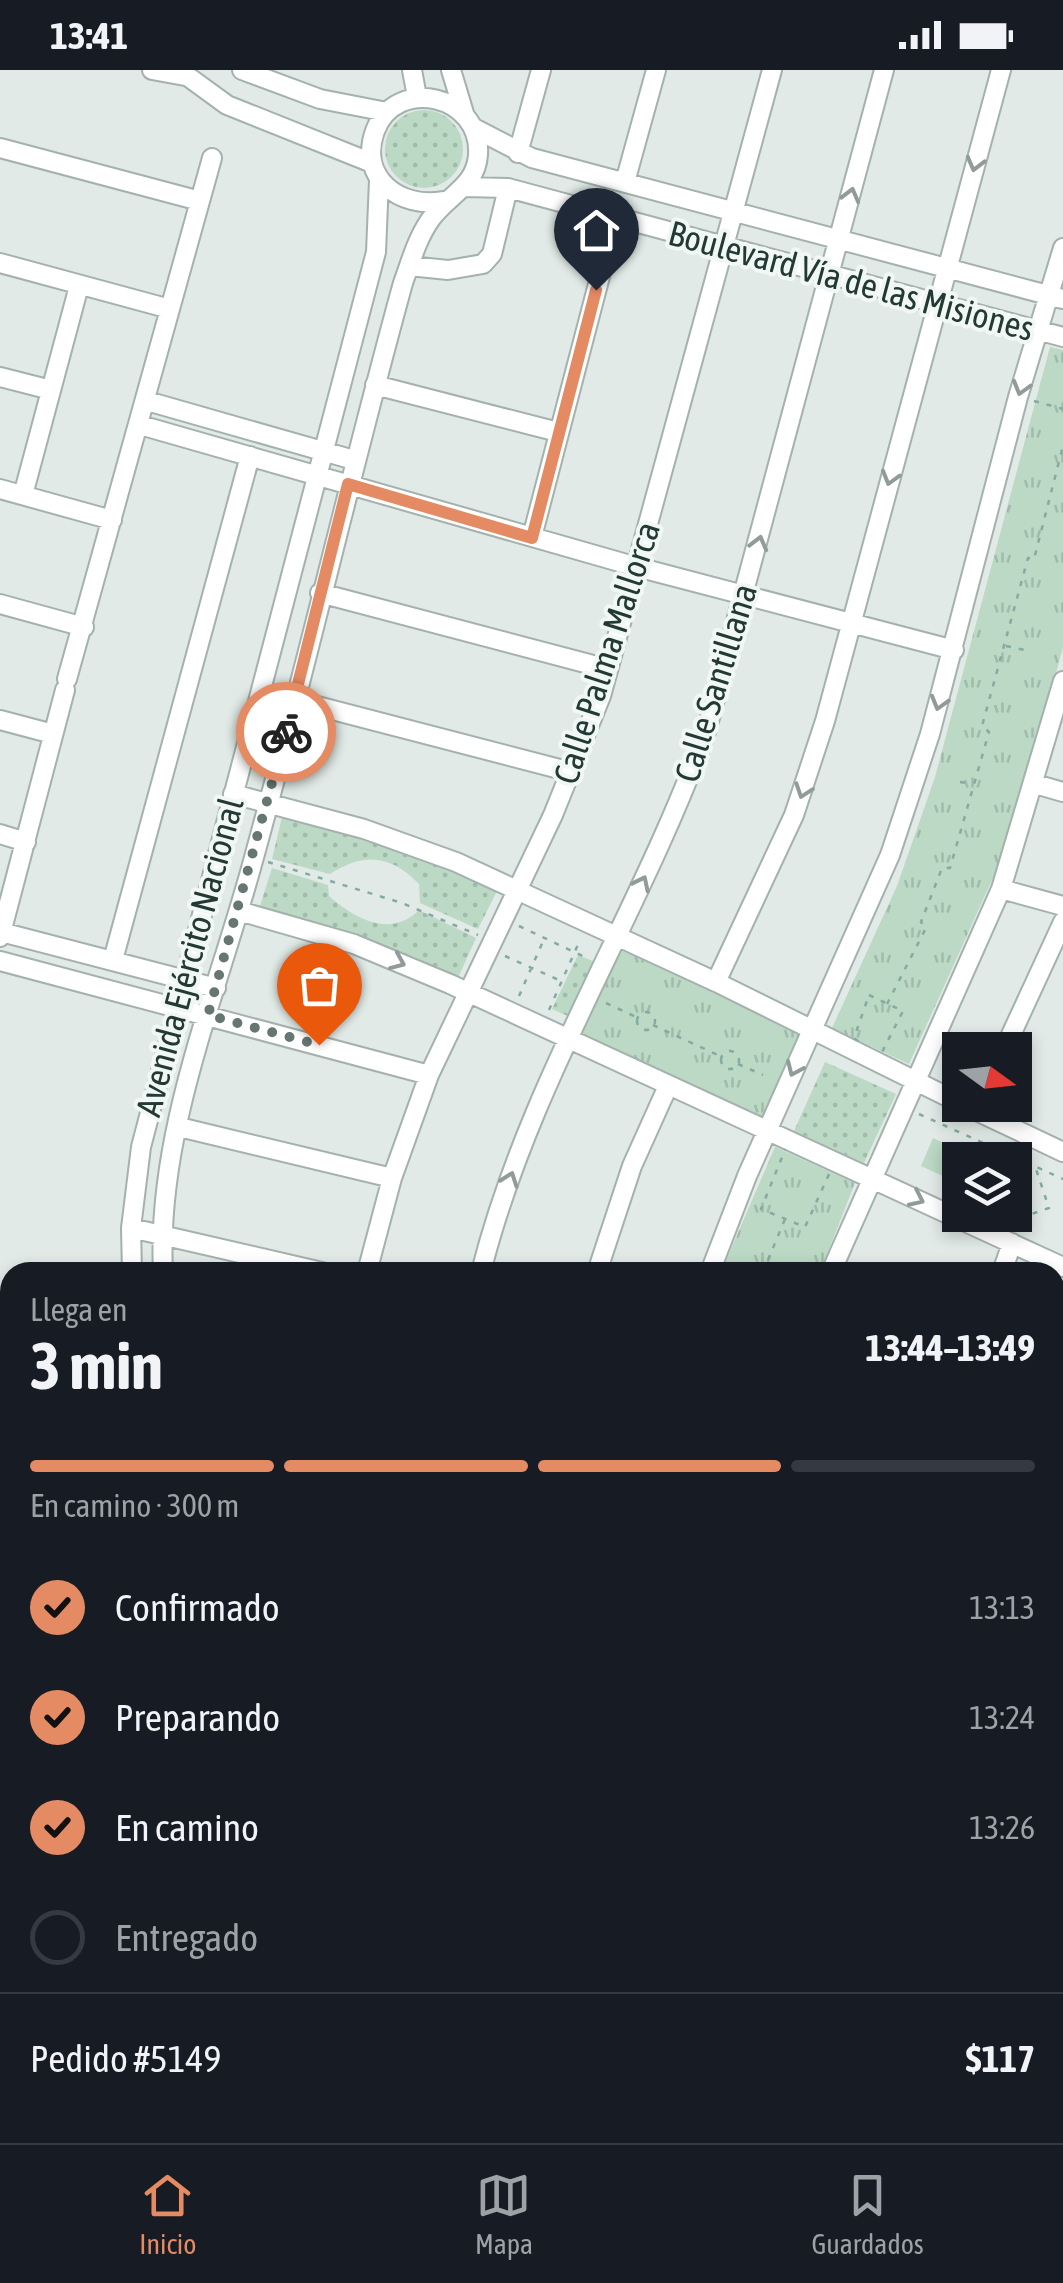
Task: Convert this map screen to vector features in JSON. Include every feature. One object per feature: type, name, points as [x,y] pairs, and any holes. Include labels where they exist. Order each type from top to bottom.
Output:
[{"type":"street","points":[[152,70],[182,73],[203,91],[254,118],[376,171],[407,202],[443,202],[464,187],[478,159],[450,70]]},
{"type":"street","points":[[242,70],[320,100],[387,112],[417,97],[435,97],[469,121]]},
{"type":"street","points":[[412,70],[417,97]]},
{"type":"street","points":[[518,153],[541,70]]},
{"type":"street","points":[[626,182],[656,70]]},
{"type":"street","name":"Calle Palma Mallorca","points":[[370,1262],[392,1178],[429,1075],[469,993],[498,949],[502,919],[571,772],[608,669],[772,70]]},
{"type":"street","name":"Calle Santillana","points":[[485,1262],[510,1177],[567,1038],[604,966],[694,764],[832,274],[884,70]]},
{"type":"street","points":[[716,982],[794,815],[825,721],[1001,70]]},
{"type":"street","points":[[376,171],[371,144],[387,112]]},
{"type":"street","name":"Boulevard Vía de las Misiones","points":[[469,121],[518,153],[1056,297]]},
{"type":"street","points":[[0,148],[200,200]]},
{"type":"street","points":[[212,158],[1,935],[216,988]]},
{"type":"street","name":"Avenida Ejército Nacional","points":[[132,1262],[130,1228],[141,1147],[376,252],[376,171]]},
{"type":"street","name":"Boulevard Vía de las Misiones","points":[[464,187],[508,188],[1063,338]]},
{"type":"street","points":[[409,266],[448,270],[483,264],[492,254],[508,188]]},
{"type":"street","name":"Avenida Ejército Nacional","points":[[162,1262],[161,1235],[179,1127],[254,858],[354,460],[409,266],[425,227],[443,202]]},
{"type":"street","points":[[532,538],[615,219]]},
{"type":"street","points":[[714,1262],[767,1130],[890,855],[954,650],[1018,397],[1038,331],[1056,297],[1063,248]]},
{"type":"street","points":[[0,263],[170,309]]},
{"type":"street","points":[[24,494],[79,286]]},
{"type":"street","points":[[0,377],[50,390]]},
{"type":"street","points":[[375,384],[558,432]]},
{"type":"street","points":[[147,400],[354,460]]},
{"type":"street","points":[[140,425],[532,538],[954,650]]},
{"type":"street","points":[[112,960],[250,456]]},
{"type":"street","points":[[0,489],[112,520]]},
{"type":"street","points":[[320,593],[608,669]]},
{"type":"street","points":[[0,604],[84,626]]},
{"type":"street","points":[[835,1262],[870,1176],[1001,890],[1063,682]]},
{"type":"street","points":[[294,700],[571,772]]},
{"type":"street","points":[[0,720],[53,734]]},
{"type":"street","points":[[1034,784],[1063,792]]},
{"type":"street","points":[[232,794],[415,846],[716,982],[942,1093]]},
{"type":"street","points":[[0,834],[26,842]]},
{"type":"street","points":[[1001,890],[1063,906]]},
{"type":"street","points":[[239,911],[354,944],[469,993],[1054,1262]]},
{"type":"street","points":[[1012,1032],[1063,922]]},
{"type":"street","points":[[0,960],[429,1075]]},
{"type":"street","points":[[600,1262],[619,1199],[668,1086]]},
{"type":"street","points":[[1002,1122],[1063,1152]]},
{"type":"street","points":[[179,1127],[392,1178]]},
{"type":"street","points":[[130,1228],[278,1262]]},
{"type":"street","points":[[1005,1262],[1012,1243]]},
{"type":"path","points":[[1018,397],[1063,409]]},
{"type":"path","points":[[887,1004],[926,928],[921,922],[942,868],[950,868],[989,732],[982,726],[1028,558],[1034,559],[1063,446]]},
{"type":"path","points":[[1004,645],[1025,650]]},
{"type":"path","points":[[960,782],[974,785]]},
{"type":"path","points":[[254,858],[402,903],[562,982]]},
{"type":"path","points":[[502,919],[604,966]]},
{"type":"path","points":[[542,1027],[586,924]]},
{"type":"path","points":[[519,996],[545,938]]},
{"type":"path","points":[[869,995],[887,1004],[903,1011],[879,1058],[854,1038],[869,995]]},
{"type":"path","points":[[606,1003],[638,1017],[649,1013],[654,1025]]},
{"type":"path","points":[[638,1017],[641,1028],[654,1025],[722,1057],[725,1068],[738,1064],[763,1075]]},
{"type":"path","points":[[722,1057],[733,1052],[738,1064]]},
{"type":"path","points":[[904,1105],[1063,1179]]},
{"type":"path","points":[[789,1140],[830,1159],[805,1227],[761,1208],[789,1140]]},
{"type":"path","points":[[1032,1214],[1049,1208],[1035,1166]]},
{"type":"path","points":[[1032,1190],[1042,1187]]},
{"type":"path","points":[[767,1262],[785,1219]]},
{"type":"green space","points":[[424,110],[439,113],[451,122],[460,134],[460,164],[451,176],[439,185],[424,188],[409,185],[397,176],[388,164],[385,149],[388,134],[397,122],[409,113]]},
{"type":"green space","points":[[1050,347],[1063,350],[1063,647],[1014,831],[909,1064],[832,1028],[897,886],[935,777]]},
{"type":"green space","points":[[283,813],[402,847],[497,891],[478,929],[420,903],[419,884],[388,862],[354,862],[330,874],[272,859]]},
{"type":"green space","points":[[272,868],[328,885],[329,896],[372,922],[396,923],[419,910],[476,938],[458,978],[409,955],[258,912]]},
{"type":"green space","points":[[616,948],[808,1035],[768,1123],[577,1036]]},
{"type":"green space","points":[[578,955],[595,962],[570,1017],[552,1009]]},
{"type":"green space","points":[[825,1062],[896,1094],[864,1163],[794,1131]]},
{"type":"green space","points":[[933,1138],[942,1142],[942,1176],[921,1166]]},
{"type":"green space","points":[[775,1147],[855,1183],[824,1262],[725,1262]]},
{"type":"way so far","points":[[286,732],[208,1015],[319,1045]]},
{"type":"route","points":[[286,732],[348,484],[532,538],[596,290]]}]
